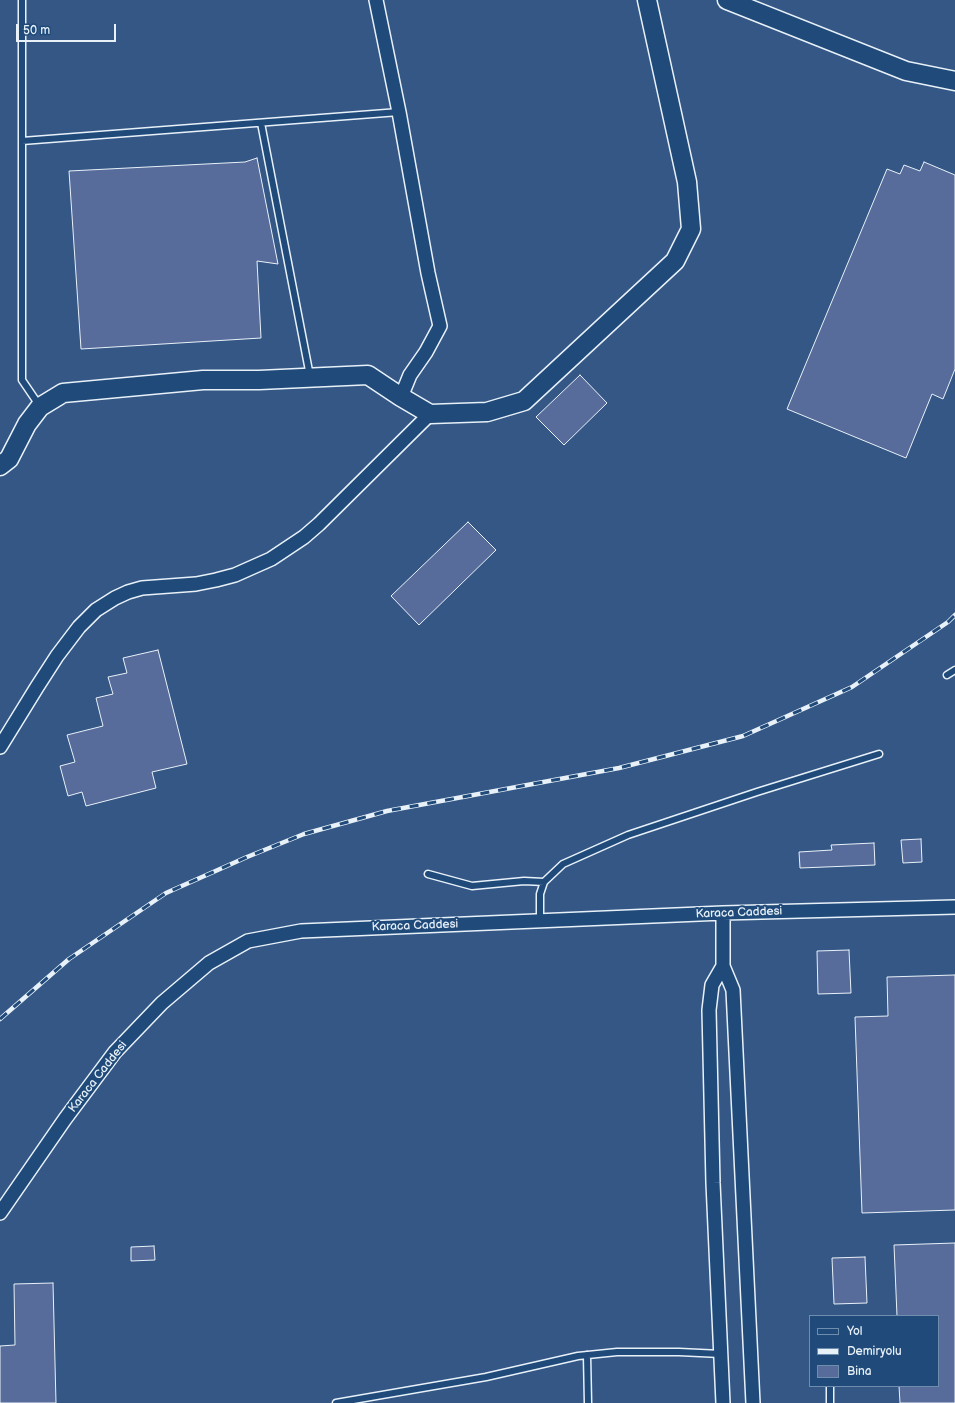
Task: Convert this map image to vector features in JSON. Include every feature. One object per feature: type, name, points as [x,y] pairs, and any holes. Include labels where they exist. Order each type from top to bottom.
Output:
[{"type":"street","points":[[376,0],[399,112],[428,273],[440,326],[426,352],[410,375],[401,398]]},
{"type":"street","points":[[0,466],[9,459],[27,424],[40,407],[63,393],[203,380],[258,380],[368,375],[401,398],[430,414],[487,412],[524,401],[675,262],[691,229],[687,182],[647,0]]},
{"type":"street","points":[[726,0],[906,71],[955,81]]},
{"type":"street","points":[[0,747],[58,656],[79,627],[96,610],[128,592],[149,587],[196,584],[216,580],[253,568],[277,556],[304,537],[319,524],[430,414]]},
{"type":"street","name":"Karaca Caddesi","points":[[0,1213],[65,1119],[115,1052],[162,1003],[209,963],[248,941],[301,931],[722,913],[955,906]]},
{"type":"street","points":[[722,913],[723,966],[733,990],[753,1403]]},
{"type":"street","points":[[723,966],[712,985],[709,1010],[713,1183],[723,1403]]},
{"type":"lane","points":[[22,0],[22,380],[40,407]]},
{"type":"lane","points":[[22,141],[399,112]]},
{"type":"lane","points":[[261,123],[310,377]]},
{"type":"lane","points":[[947,675],[955,670]]},
{"type":"lane","points":[[540,921],[540,894],[544,882],[563,864],[628,835],[757,792],[879,754]]},
{"type":"lane","points":[[428,874],[472,886],[524,881],[544,882]]},
{"type":"lane","points":[[336,1403],[394,1392],[457,1383],[523,1369],[559,1359],[586,1355],[632,1352],[721,1354]]},
{"type":"lane","points":[[586,1355],[588,1403]]},
{"type":"lane","points":[[830,1387],[830,1403]]},
{"type":"shaded area","points":[[0,0],[955,0],[955,1403],[0,1403]]},
{"type":"building","points":[[257,158],[278,264],[257,261],[261,338],[81,349],[69,171],[245,162]]},
{"type":"building","points":[[924,162],[955,175],[955,369],[943,399],[932,394],[906,458],[787,409],[887,169],[900,174],[904,165],[920,171]]},
{"type":"building","points":[[580,375],[607,403],[564,445],[536,417]]},
{"type":"building","points":[[468,522],[496,550],[419,625],[391,596]]},
{"type":"building","points":[[158,650],[187,764],[152,772],[156,788],[86,806],[82,792],[68,796],[60,766],[75,762],[67,735],[103,726],[96,698],[113,694],[108,677],[127,673],[123,658]]},
{"type":"building","points":[[921,839],[922,862],[903,863],[901,840]]},
{"type":"building","points":[[874,843],[875,865],[800,868],[799,852],[832,850],[831,845]]},
{"type":"building","points":[[849,950],[851,993],[818,994],[817,951]]},
{"type":"building","points":[[955,975],[955,1210],[862,1213],[855,1017],[888,1016],[887,977]]},
{"type":"building","points":[[955,1243],[955,1403],[900,1403],[899,1387],[939,1387],[939,1315],[897,1315],[894,1245]]},
{"type":"building","points":[[154,1246],[155,1260],[131,1261],[131,1247]]},
{"type":"building","points":[[865,1257],[867,1303],[834,1304],[832,1258]]},
{"type":"building","points":[[53,1283],[56,1403],[0,1403],[0,1346],[15,1345],[14,1284]]},
{"type":"railway","points":[[0,1019],[69,959],[166,893],[247,857],[304,834],[387,811],[619,768],[743,736],[852,687],[948,622],[955,615]]}]
